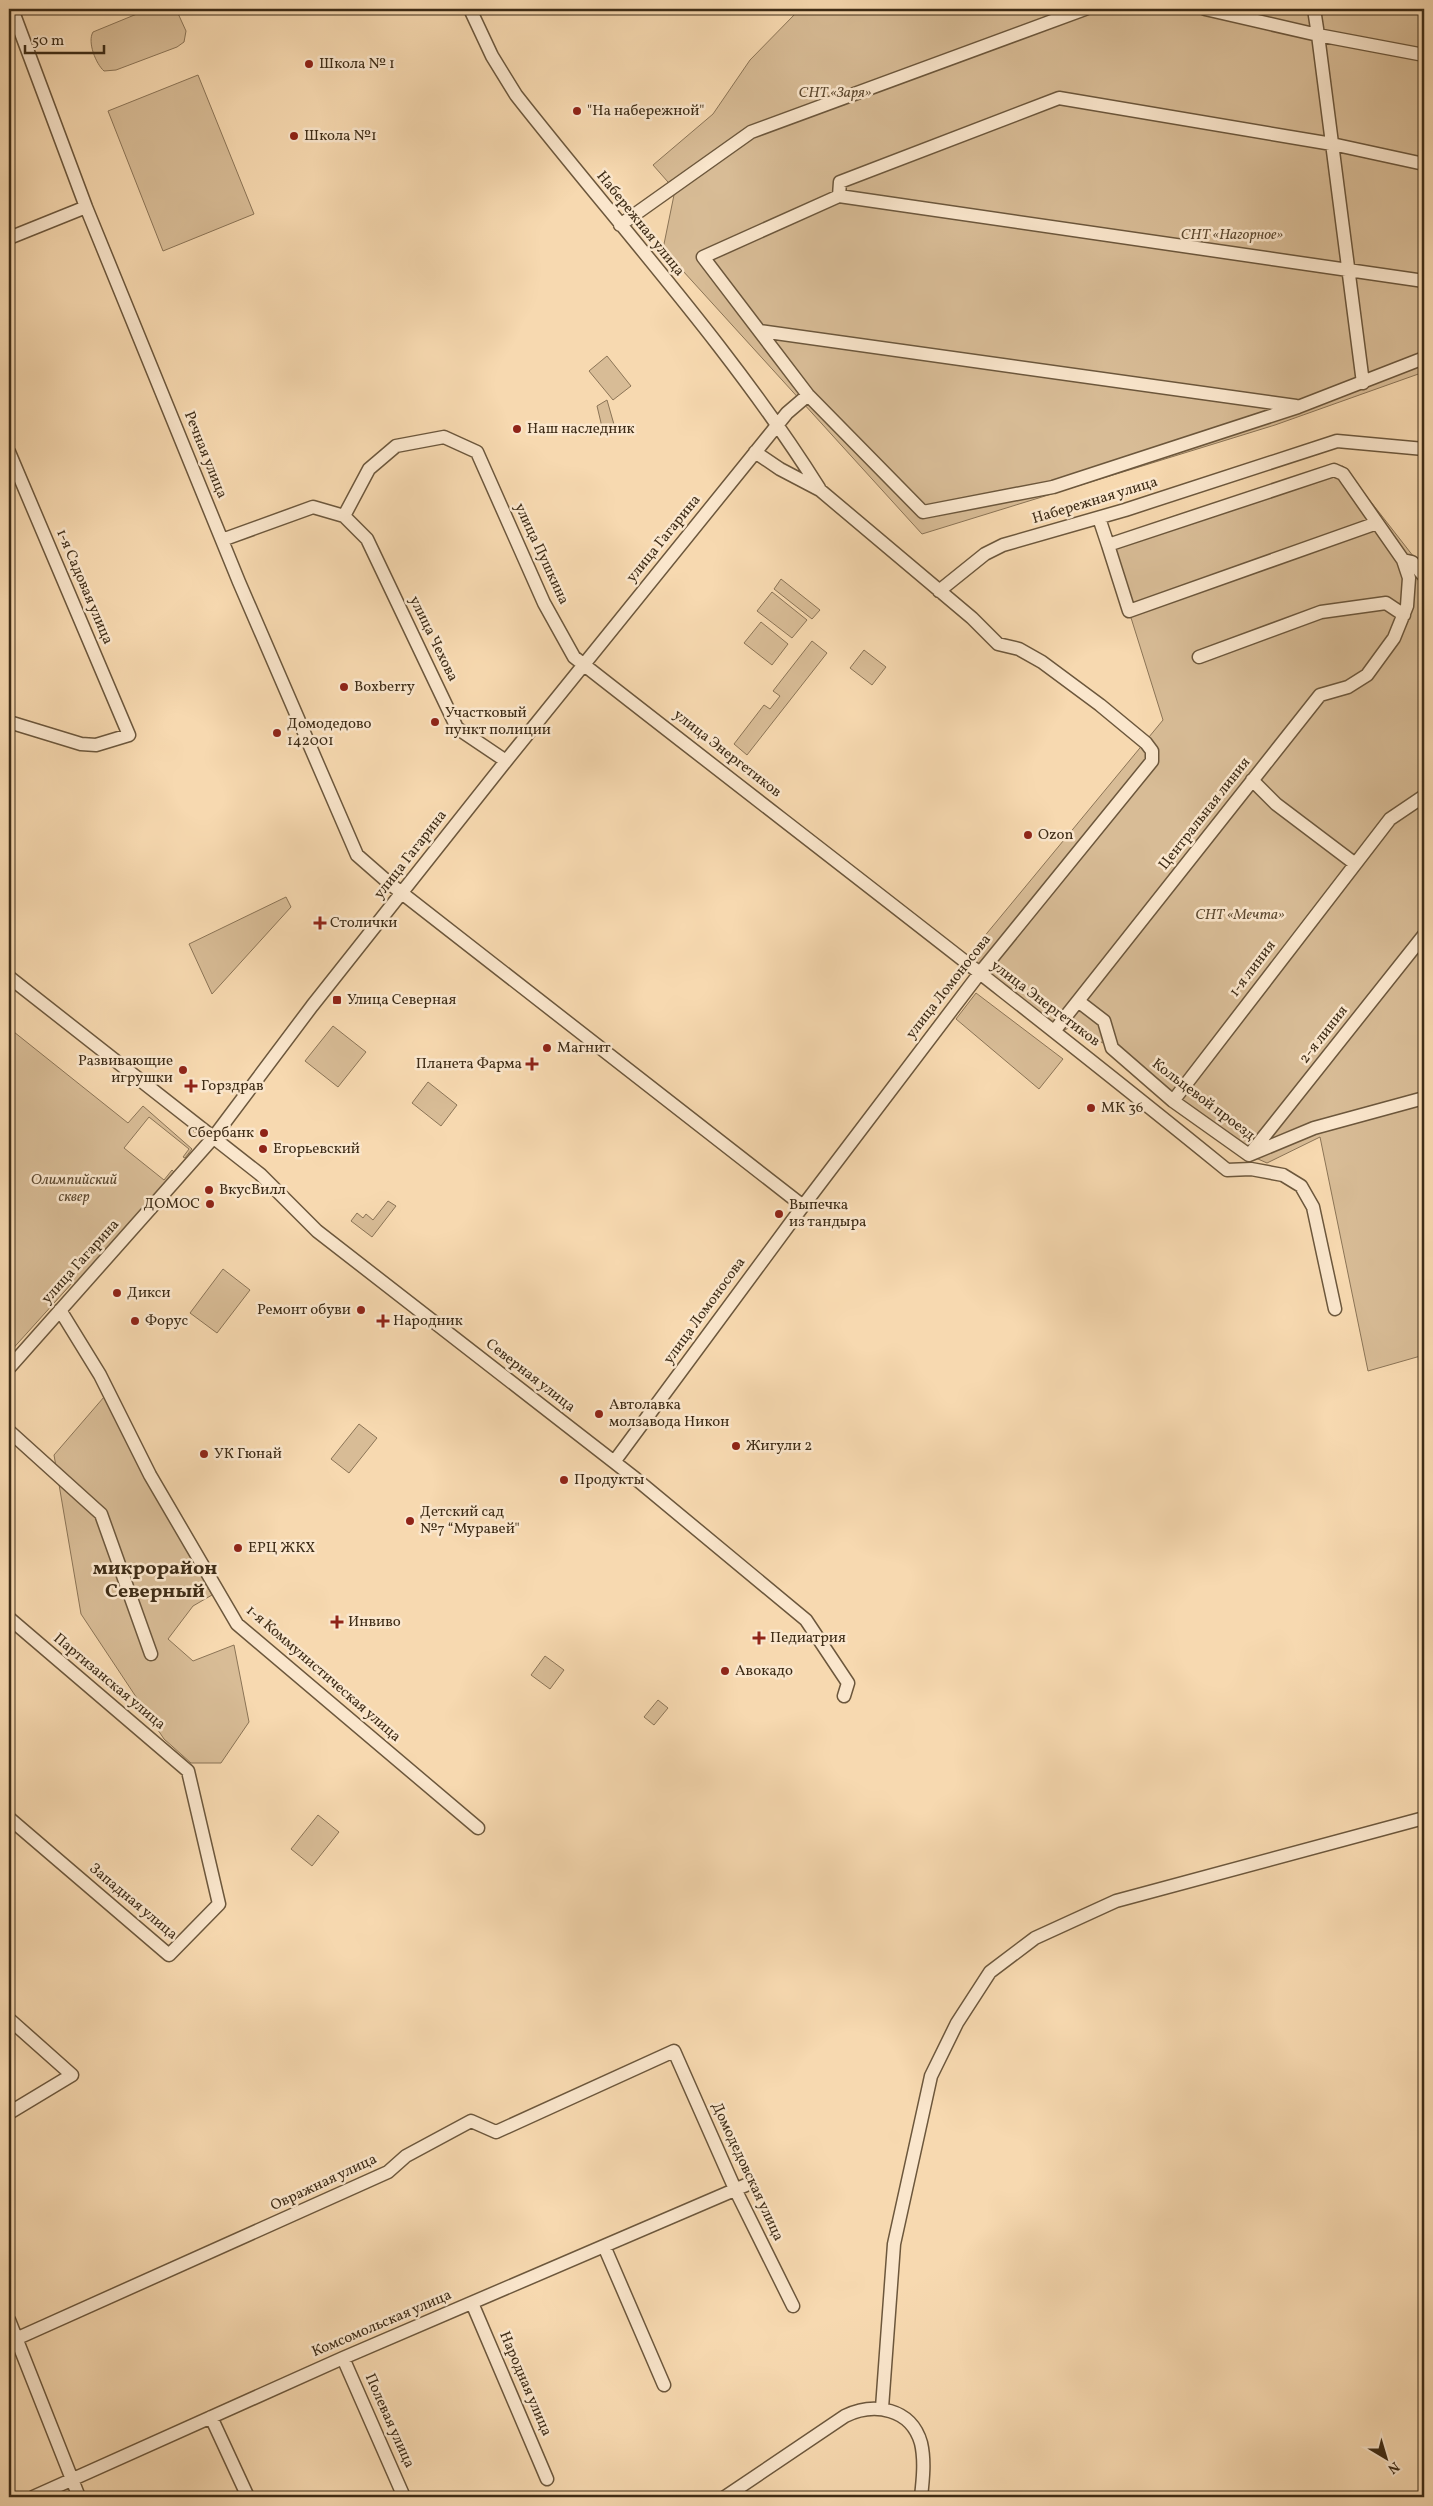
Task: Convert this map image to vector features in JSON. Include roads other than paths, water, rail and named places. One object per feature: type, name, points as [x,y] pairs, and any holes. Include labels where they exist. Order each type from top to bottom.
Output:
[{"type":"street","name":"Речная улица","points":[[12,9],[86,207],[222,540],[354,850],[402,893],[803,1206]]},
{"type":"street","name":"Набережная улица","points":[[470,9],[492,56],[516,95],[732,364],[796,453],[820,490]]},
{"type":"street","points":[[620,225],[751,132],[1085,9]]},
{"type":"street","points":[[1205,9],[1318,35],[1424,55]]},
{"type":"street","points":[[1314,9],[1363,383]]},
{"type":"street","points":[[840,196],[840,182],[1060,98],[1332,144],[1424,164]]},
{"type":"street","points":[[1424,281],[840,196],[703,257],[808,395],[923,512],[1053,487],[1298,407],[1424,358]]},
{"type":"street","points":[[9,238],[86,207]]},
{"type":"street","points":[[760,331],[1298,407]]},
{"type":"street","name":"улица Гагарина","points":[[9,1368],[213,1138],[312,1006],[506,761],[787,413],[808,395]]},
{"type":"street","name":"улица Пушкина","points":[[344,516],[369,468],[396,446],[444,437],[477,452],[544,603],[574,657],[584,664]]},
{"type":"street","name":"Набережная улица","points":[[755,452],[780,469],[820,490],[939,591],[993,549],[1099,518],[1337,441],[1424,449]]},
{"type":"street","name":"1-я Садовая улица","points":[[9,452],[129,735],[96,745],[81,744],[9,722]]},
{"type":"street","points":[[780,469],[791,465],[795,461],[796,453]]},
{"type":"street","points":[[1108,545],[1334,470],[1343,474],[1403,560],[1412,562],[1424,576]]},
{"type":"street","points":[[222,540],[313,506],[344,516]]},
{"type":"street","name":"улица Чехова","points":[[344,516],[367,539],[457,728],[506,761]]},
{"type":"street","points":[[1099,518],[1129,611],[1377,523]]},
{"type":"street","name":"Центральная линия","points":[[1055,1030],[1320,695],[1348,687],[1367,675],[1394,638],[1404,615],[1408,578],[1403,560]]},
{"type":"street","name":"улица Ломоносова","points":[[614,1462],[803,1206],[979,974],[1152,761],[1152,751],[1146,743],[1100,705],[1042,662],[1018,649],[998,644],[939,591]]},
{"type":"street","points":[[1199,657],[1321,612],[1386,603],[1404,615]]},
{"type":"street","name":"улица Энергетиков","points":[[584,664],[979,974],[1055,1030],[1227,1170],[1251,1169],[1283,1175],[1301,1186],[1313,1206],[1336,1309]]},
{"type":"street","points":[[1252,780],[1276,804],[1354,863]]},
{"type":"street","name":"1-я линия","points":[[1173,1101],[1354,863],[1390,819],[1424,796]]},
{"type":"street","name":"2-я линия","points":[[1249,1156],[1424,935]]},
{"type":"street","name":"Северная улица","points":[[9,977],[261,1176],[317,1231],[614,1462],[806,1620],[848,1683],[844,1696]]},
{"type":"street","name":"Кольцевой проезд","points":[[1078,1001],[1104,1021],[1112,1048],[1173,1101],[1249,1156],[1314,1128],[1424,1098]]},
{"type":"street","name":"1-я Коммунистическая улица","points":[[60,1310],[100,1376],[150,1475],[236,1624],[478,1828]]},
{"type":"street","points":[[9,1430],[101,1514],[151,1654]]},
{"type":"street","name":"Партизанская улица","points":[[9,1618],[188,1771]]},
{"type":"street","name":"Западная улица","points":[[9,1818],[169,1955],[218,1904],[188,1771]]},
{"type":"street","points":[[882,2408],[894,2244],[931,2076],[957,2023],[990,1972],[1035,1938],[1116,1901],[1424,1818]]},
{"type":"street","points":[[9,2019],[72,2075],[9,2113]]},
{"type":"street","name":"Домодедовская улица","points":[[674,2051],[740,2187],[793,2306]]},
{"type":"street","name":"Овражная улица","points":[[13,2340],[388,2172],[406,2156],[471,2121],[496,2132],[674,2051]]},
{"type":"street","name":"Комсомольская улица","points":[[34,2497],[343,2358],[740,2187]]},
{"type":"street","points":[[604,2246],[664,2385]]},
{"type":"street","name":"Народная улица","points":[[472,2303],[547,2478]]},
{"type":"street","points":[[9,2320],[13,2340],[79,2497]]},
{"type":"street","name":"Полевая улица","points":[[343,2358],[404,2497]]},
{"type":"street","points":[[725,2497],[845,2416],[861,2409],[882,2408],[901,2415],[917,2433],[923,2460],[921,2497]]},
{"type":"street","points":[[211,2417],[248,2497]]},
{"type":"place","name":"Школа № 1","points":[[309,64]]},
{"type":"place","name":"\"На набережной\"","points":[[577,111]]},
{"type":"place","name":"Школа №1","points":[[294,136]]},
{"type":"place","name":"Наш наследник","points":[[517,429]]},
{"type":"place","name":"Boxberry","points":[[344,687]]},
{"type":"place","name":"Участковый пункт полиции","points":[[435,722]]},
{"type":"place","name":"Домодедово 142001","points":[[277,733]]},
{"type":"place","name":"Ozon","points":[[1028,835]]},
{"type":"place","name":"Столички","points":[[320,923]]},
{"type":"place","name":"Улица Северная","points":[[337,1000]]},
{"type":"place","name":"Магнит","points":[[547,1048]]},
{"type":"place","name":"Планета Фарма","points":[[532,1064]]},
{"type":"place","name":"Развивающие игрушки","points":[[183,1070]]},
{"type":"place","name":"Горздрав","points":[[191,1086]]},
{"type":"place","name":"МК 36","points":[[1091,1108]]},
{"type":"place","name":"Сбербанк","points":[[264,1133]]},
{"type":"place","name":"Егорьевский","points":[[263,1149]]},
{"type":"place","name":"ВкусВилл","points":[[209,1190]]},
{"type":"place","name":"ДОМОС","points":[[210,1204]]},
{"type":"place","name":"Выпечка из тандыра","points":[[779,1214]]},
{"type":"place","name":"Дикси","points":[[117,1293]]},
{"type":"place","name":"Ремонт обуви","points":[[361,1310]]},
{"type":"place","name":"Форус","points":[[135,1321]]},
{"type":"place","name":"Народник","points":[[383,1321]]},
{"type":"place","name":"Автолавка молзавода Никон","points":[[599,1414]]},
{"type":"place","name":"Жигули 2","points":[[736,1446]]},
{"type":"place","name":"УК Гюнай","points":[[204,1454]]},
{"type":"place","name":"Продукты","points":[[564,1480]]},
{"type":"place","name":"Детский сад №7 “Муравей\"","points":[[410,1521]]},
{"type":"place","name":"ЕРЦ ЖКХ","points":[[238,1548]]},
{"type":"place","name":"Инвиво","points":[[337,1622]]},
{"type":"place","name":"Педиатрия","points":[[759,1638]]},
{"type":"place","name":"Авокадо","points":[[725,1671]]},
{"type":"district","name":"микрорайон Северный","points":[[155,1580]]},
{"type":"park label","name":"СНТ «Заря»","points":[[835,93]]},
{"type":"park label","name":"СНТ «Нагорное»","points":[[1232,235]]},
{"type":"park label","name":"СНТ «Мечта»","points":[[1240,915]]},
{"type":"park label","name":"Олимпийский сквер","points":[[74,1188]]}]
